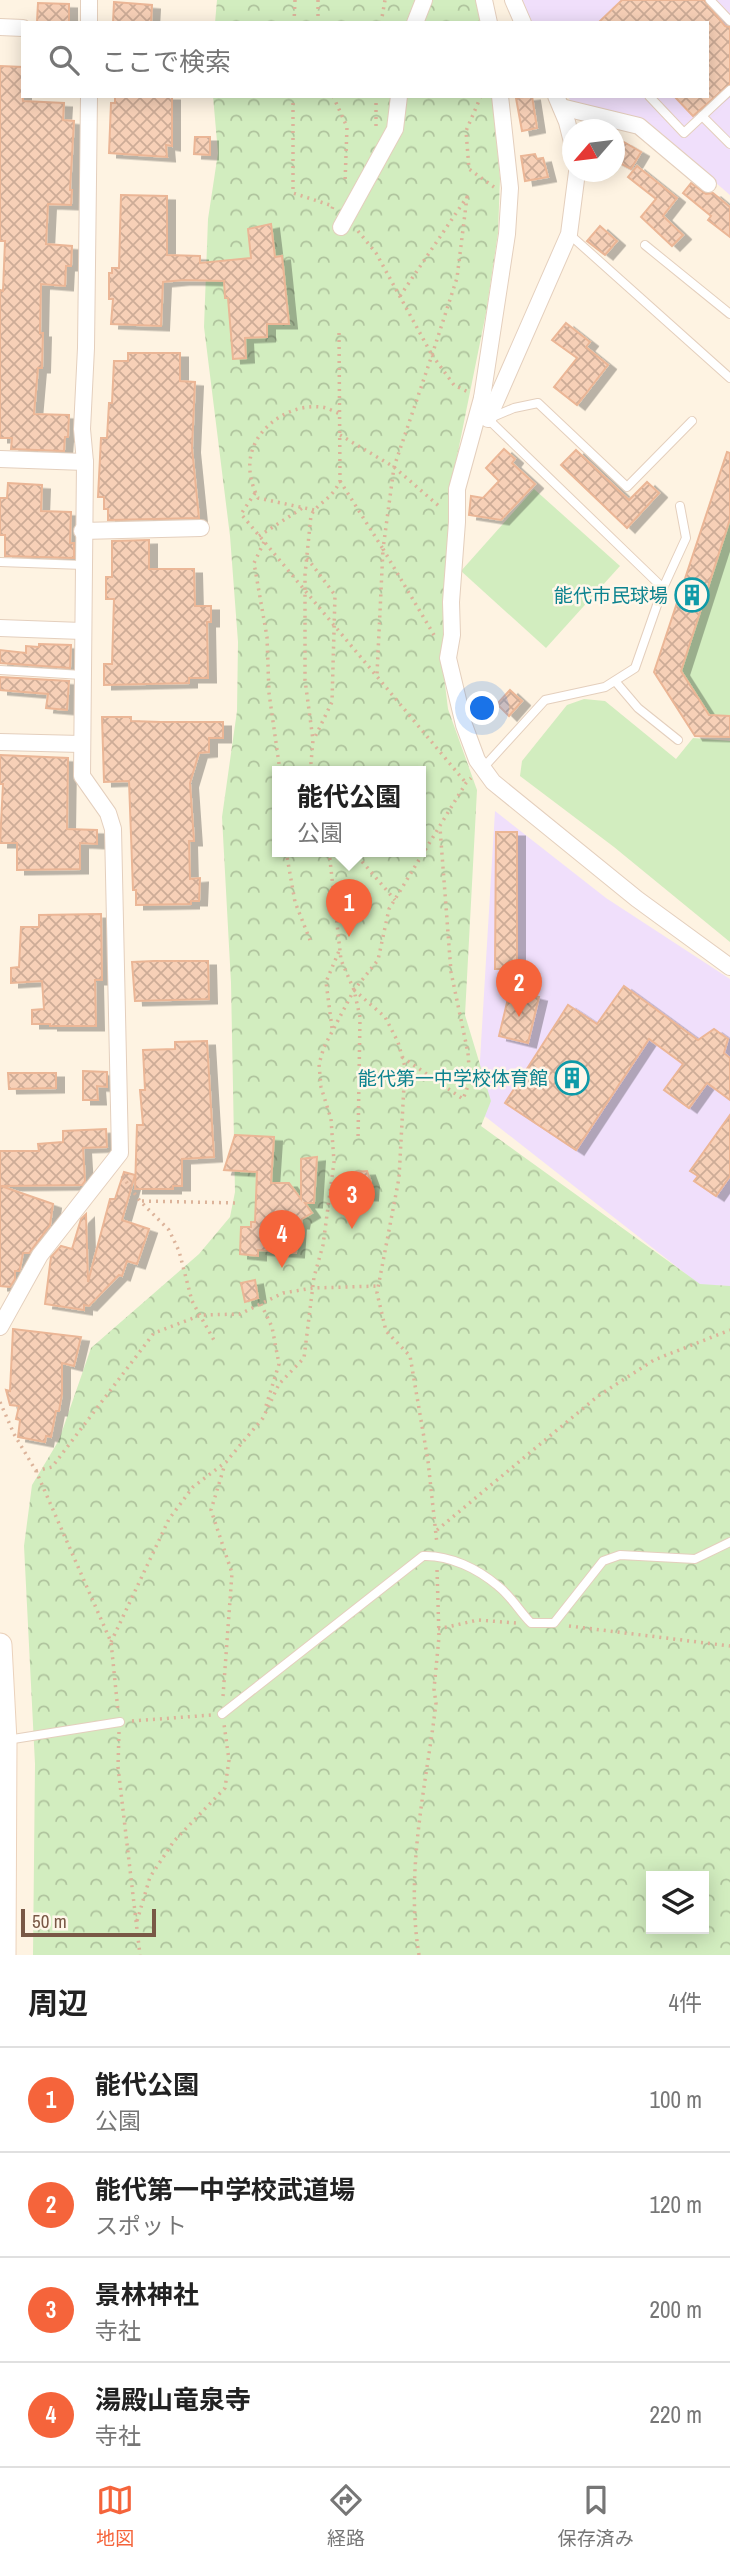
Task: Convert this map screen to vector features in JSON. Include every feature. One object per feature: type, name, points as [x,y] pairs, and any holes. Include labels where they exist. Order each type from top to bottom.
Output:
[{"type":"street","points":[[89,0],[89,21]]},
{"type":"street","points":[[416,21],[424,0]]},
{"type":"street","points":[[484,0],[489,21]]},
{"type":"street","points":[[513,0],[522,21]]},
{"type":"street","points":[[0,27],[21,28]]},
{"type":"street","points":[[0,1327],[40,1255],[120,1153],[113,829],[108,813],[82,776],[81,744],[85,462],[82,429],[86,348],[89,98]]},
{"type":"street","points":[[339,220],[395,129],[399,98]]},
{"type":"street","points":[[500,98],[509,199],[507,234],[482,398],[457,489],[451,602],[452,635],[448,658],[464,725],[477,760],[493,782],[637,899],[730,967]]},
{"type":"street","points":[[558,102],[566,119]]},
{"type":"street","points":[[558,102],[639,126],[708,184]]},
{"type":"street","points":[[488,419],[569,234],[576,182]]},
{"type":"street","points":[[482,398],[488,419]]},
{"type":"street","points":[[0,458],[85,462]]},
{"type":"street","points":[[82,531],[201,528]]},
{"type":"street","points":[[0,628],[82,631]]},
{"type":"street","points":[[0,742],[81,744]]},
{"type":"street","points":[[0,1645],[4,1740],[4,1955]]},
{"type":"lane","points":[[710,0],[730,21]]},
{"type":"lane","points":[[651,98],[684,133],[730,90]]},
{"type":"lane","points":[[702,116],[730,144]]},
{"type":"lane","points":[[569,234],[730,379]]},
{"type":"lane","points":[[645,244],[730,314]]},
{"type":"lane","points":[[663,588],[488,419],[514,408],[538,403],[627,487],[692,421]]},
{"type":"lane","points":[[483,768],[545,700],[606,687],[635,668],[663,588],[686,538],[680,506]]},
{"type":"lane","points":[[0,562],[83,565]]},
{"type":"lane","points":[[0,670],[82,675]]},
{"type":"lane","points":[[615,681],[638,708],[678,740]]},
{"type":"lane","points":[[222,1714],[423,1556],[437,1555],[466,1565],[500,1586],[531,1623],[554,1623],[603,1561],[620,1555],[695,1559],[730,1542]]},
{"type":"lane","points":[[4,1740],[120,1722]]},
{"type":"path","points":[[294,21],[295,0]]},
{"type":"path","points":[[318,0],[318,21]]},
{"type":"path","points":[[382,21],[384,0]]},
{"type":"path","points":[[293,98],[293,192],[333,206],[339,220],[376,253],[432,355],[454,385],[482,398]]},
{"type":"path","points":[[333,98],[347,127],[344,191]]},
{"type":"path","points":[[480,98],[466,131],[469,169],[509,199]]},
{"type":"path","points":[[377,676],[383,549],[394,467],[457,278],[467,197],[400,296]]},
{"type":"path","points":[[311,766],[313,740],[305,680],[305,589],[312,516],[314,510],[335,493],[340,481],[339,333]]},
{"type":"path","points":[[314,510],[258,498],[251,486],[251,454],[254,444],[279,416],[291,410],[321,407],[341,414]]},
{"type":"path","points":[[340,435],[394,467],[457,522]]},
{"type":"path","points":[[340,481],[448,658]]},
{"type":"path","points":[[256,493],[241,514],[466,783]]},
{"type":"path","points":[[259,536],[304,507]]},
{"type":"path","points":[[264,541],[254,563],[267,637],[269,693],[279,766]]},
{"type":"path","points":[[307,558],[335,595],[332,702],[313,740]]},
{"type":"path","points":[[426,849],[466,783],[483,768]]},
{"type":"path","points":[[402,1056],[463,1099],[470,1081],[468,1053],[451,972],[440,826]]},
{"type":"path","points":[[287,857],[295,902],[310,940]]},
{"type":"path","points":[[330,857],[341,960],[354,990],[360,1017],[358,1141]]},
{"type":"path","points":[[358,857],[395,900]]},
{"type":"path","points":[[111,1642],[169,1519],[194,1487],[226,1462],[263,1418],[279,1384],[304,1358],[334,1162],[331,1119],[321,1087],[319,1064],[332,1030],[354,990],[378,960],[389,909],[421,857]]},
{"type":"path","points":[[332,1030],[326,982],[340,948]]},
{"type":"path","points":[[354,990],[385,1017],[398,1042],[404,1067],[399,1178],[377,1293],[386,1331],[410,1356],[437,1530],[436,1703],[413,1882],[414,1924],[419,1955]]},
{"type":"path","points":[[120,1153],[122,1179],[169,1230],[179,1251],[192,1301],[215,1342]]},
{"type":"path","points":[[140,1201],[239,1203]]},
{"type":"path","points":[[37,1471],[52,1467],[154,1333],[199,1316],[240,1314],[283,1293],[313,1288],[379,1286]]},
{"type":"path","points":[[261,1304],[272,1327],[279,1364],[263,1418]]},
{"type":"path","points":[[437,1530],[598,1396],[654,1360],[730,1330]]},
{"type":"path","points":[[0,1402],[37,1471],[111,1642],[120,1722],[118,1768],[140,1955]]},
{"type":"path","points":[[136,1924],[150,1877],[174,1841],[225,1788],[229,1760],[222,1714],[232,1573],[211,1510],[226,1462]]},
{"type":"path","points":[[438,1629],[478,1620],[517,1623]]},
{"type":"path","points":[[564,1625],[730,1646]]},
{"type":"path","points":[[120,1722],[222,1714]]},
{"type":"shaded area","points":[[521,0],[730,0],[730,195],[643,120],[571,102],[569,98],[709,98],[709,21],[531,21]]},
{"type":"shaded area","points":[[495,811],[606,898],[730,979],[730,1286],[700,1285],[477,1110]]},
{"type":"green space","points":[[217,0],[476,0],[480,21],[215,21]]},
{"type":"green space","points":[[213,98],[492,98],[500,178],[498,233],[486,313],[450,491],[442,660],[448,709],[477,790],[465,1015],[491,1101],[481,1126],[700,1284],[730,1286],[730,1955],[33,1955],[35,1764],[24,1546],[32,1485],[59,1440],[91,1348],[199,1254],[230,1217],[235,1192],[231,983],[222,817],[237,711],[238,642],[230,536],[204,327],[208,219],[218,153]]},
{"type":"green space","points":[[730,486],[730,731],[703,730],[664,669]]},
{"type":"green space","points":[[534,489],[620,566],[546,648],[461,571]]},
{"type":"green space","points":[[584,699],[605,701],[676,759],[693,738],[730,741],[730,942],[614,847],[520,776],[522,761],[567,705]]},
{"type":"building","points":[[622,0],[704,0],[725,26],[730,27],[730,84],[693,116],[676,98],[709,98],[709,21],[600,21]]},
{"type":"building","points":[[114,2],[152,5],[151,21],[113,21]]},
{"type":"building","points":[[38,3],[69,4],[69,21],[37,21]]},
{"type":"building","points":[[0,66],[21,67],[23,101],[64,103],[63,120],[74,121],[71,205],[48,204],[46,244],[72,246],[71,266],[66,266],[65,286],[41,284],[42,368],[38,368],[34,414],[69,415],[64,451],[11,449],[12,438],[0,438],[0,290],[3,291],[5,241],[0,241]]},
{"type":"building","points":[[115,98],[172,98],[172,146],[166,145],[167,157],[109,153],[111,103],[115,103]]},
{"type":"building","points":[[516,98],[532,98],[537,128],[522,131]]},
{"type":"building","points":[[195,137],[210,137],[210,155],[194,154]]},
{"type":"building","points":[[625,143],[641,152],[631,169],[625,166]]},
{"type":"building","points":[[535,154],[537,159],[543,158],[548,177],[525,181],[521,156]]},
{"type":"building","points":[[637,166],[677,198],[663,216],[683,235],[672,246],[641,217],[656,199],[628,177]]},
{"type":"building","points":[[691,183],[706,194],[713,193],[730,207],[730,237],[708,220],[711,216],[683,193]]},
{"type":"building","points":[[121,195],[167,196],[167,255],[200,256],[200,263],[251,258],[248,229],[271,224],[275,257],[282,256],[289,324],[267,324],[267,337],[245,338],[246,358],[233,359],[224,281],[184,280],[163,282],[161,326],[111,324],[113,299],[109,299],[109,273],[112,273],[112,268],[119,268]]},
{"type":"building","points":[[600,226],[617,241],[605,255],[587,241]]},
{"type":"building","points":[[566,323],[590,342],[586,347],[608,365],[577,405],[554,387],[577,358],[552,340]]},
{"type":"building","points":[[128,353],[180,353],[180,381],[195,382],[192,448],[199,518],[108,520],[104,497],[98,497],[101,438],[107,438],[114,361],[128,361]]},
{"type":"building","points":[[504,449],[515,459],[512,463],[535,484],[501,520],[469,515],[471,496],[483,498],[499,481],[486,468]]},
{"type":"building","points":[[576,450],[629,500],[647,482],[659,493],[627,528],[561,465]]},
{"type":"building","name":"能代市民球場","points":[[727,452],[730,453],[730,519],[681,671],[709,715],[730,716],[730,737],[695,736],[654,672]]},
{"type":"building","points":[[8,483],[42,485],[41,511],[71,512],[70,543],[74,543],[74,558],[5,556],[5,535],[0,535],[0,498],[7,498]]},
{"type":"building","points":[[149,540],[149,569],[194,569],[195,606],[211,606],[211,622],[207,622],[208,678],[189,678],[189,683],[104,685],[104,664],[112,664],[114,599],[106,599],[106,577],[112,577],[112,541]]},
{"type":"building","points":[[39,644],[71,645],[70,668],[0,663],[0,650],[26,653],[26,646],[39,647]]},
{"type":"building","points":[[0,677],[69,681],[67,710],[46,708],[48,694],[0,690]]},
{"type":"building","points":[[510,690],[522,701],[509,716],[497,704]]},
{"type":"building","points":[[102,717],[131,717],[131,721],[223,722],[223,738],[209,738],[209,752],[199,753],[190,783],[194,841],[189,841],[190,879],[200,878],[199,901],[191,901],[191,904],[136,905],[136,890],[133,890],[129,781],[104,782]]},
{"type":"building","points":[[0,755],[68,758],[67,829],[97,830],[97,844],[80,843],[80,869],[17,870],[17,843],[0,843],[3,784],[0,784]]},
{"type":"building","points":[[496,832],[517,832],[517,969],[495,969]]},
{"type":"building","points":[[101,914],[102,980],[95,980],[96,1026],[32,1024],[32,1010],[44,1009],[42,981],[11,983],[11,968],[19,967],[21,927],[39,927],[39,915]]},
{"type":"building","points":[[208,961],[209,999],[135,1001],[132,962]]},
{"type":"building","name":"能代第一中学校体育館","points":[[624,986],[698,1040],[714,1029],[728,1039],[724,1053],[730,1058],[730,1100],[707,1083],[689,1108],[664,1090],[683,1064],[649,1039],[576,1150],[505,1103],[568,1005],[597,1024]]},
{"type":"building","points":[[510,990],[539,997],[528,1043],[499,1036]]},
{"type":"building","points":[[207,1041],[214,1157],[182,1159],[182,1186],[173,1186],[173,1189],[135,1189],[137,1125],[143,1125],[140,1090],[145,1090],[143,1050],[175,1049],[175,1042]]},
{"type":"building","points":[[83,1071],[107,1072],[107,1087],[97,1086],[98,1100],[83,1100]]},
{"type":"building","points":[[8,1073],[56,1073],[56,1088],[9,1089]]},
{"type":"building","points":[[730,1115],[730,1176],[716,1196],[694,1181],[698,1176],[690,1171]]},
{"type":"building","points":[[106,1129],[107,1147],[83,1148],[85,1181],[82,1185],[1,1186],[53,1204],[50,1225],[29,1253],[23,1253],[20,1269],[15,1271],[15,1279],[10,1287],[0,1286],[0,1151],[39,1151],[38,1144],[63,1142],[63,1131]]},
{"type":"building","points":[[235,1135],[274,1137],[271,1183],[289,1183],[301,1199],[301,1159],[317,1157],[314,1203],[305,1203],[312,1213],[298,1224],[296,1253],[258,1250],[258,1256],[240,1254],[241,1227],[251,1227],[251,1222],[255,1222],[257,1172],[224,1170]]},
{"type":"building","points":[[367,1171],[371,1182],[370,1196],[348,1195],[347,1177],[352,1178],[354,1172]]},
{"type":"building","points":[[124,1172],[135,1175],[122,1220],[149,1229],[137,1264],[127,1261],[122,1276],[119,1275],[89,1306],[84,1305],[84,1310],[45,1304],[51,1257],[61,1246],[72,1249],[81,1219],[86,1214],[88,1282],[110,1199],[115,1199]]},
{"type":"building","points":[[255,1280],[258,1298],[245,1302],[241,1283]]},
{"type":"building","points":[[13,1329],[81,1337],[74,1366],[62,1363],[59,1411],[56,1411],[51,1437],[46,1436],[45,1442],[18,1437],[20,1420],[16,1419],[19,1406],[10,1405],[6,1390],[10,1391]]},
{"type":"place","name":"能代市民球場","points":[[692,595]]},
{"type":"place","name":"能代公園","points":[[349,937]]},
{"type":"place","name":"能代第一中学校武道場","points":[[519,1017]]},
{"type":"place","name":"能代第一中学校体育館","points":[[572,1078]]},
{"type":"place","name":"景林神社","points":[[352,1229]]},
{"type":"place","name":"湯殿山竜泉寺","points":[[282,1268]]}]
